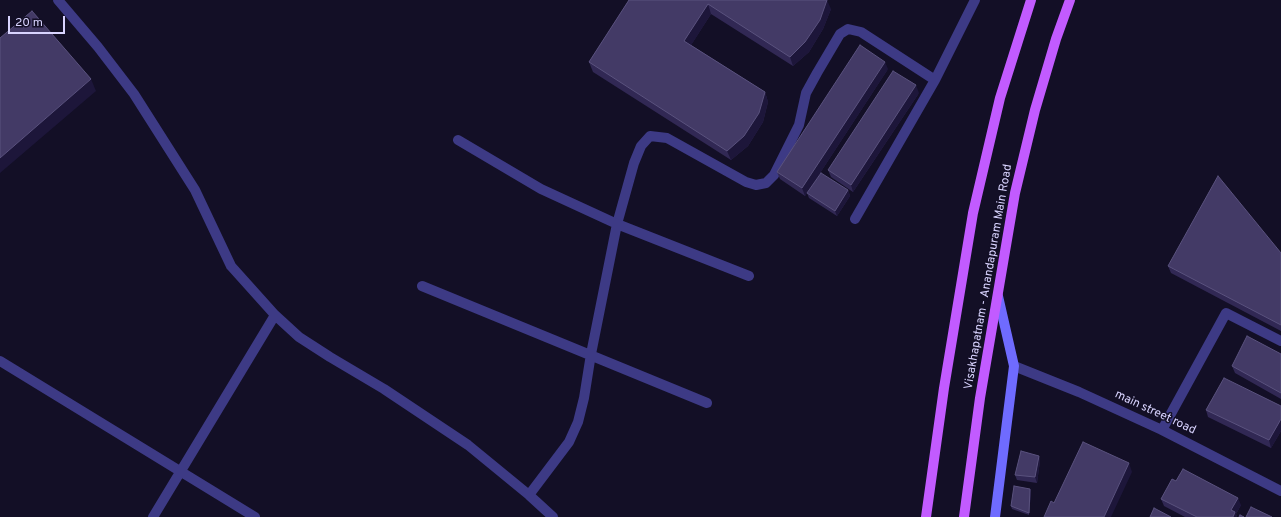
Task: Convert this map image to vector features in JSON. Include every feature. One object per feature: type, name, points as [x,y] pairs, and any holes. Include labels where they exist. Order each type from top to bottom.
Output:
[{"type":"main road","name":"Visakhapatnam - Anandapuram Main Road","points":[[926,517],[944,388],[973,213],[1000,98],[1031,0]]},
{"type":"main road","name":"Visakhapatnam - Anandapuram Main Road","points":[[964,517],[980,398],[1015,193],[1039,96],[1056,39],[1070,0]]},
{"type":"street","points":[[58,0],[134,94],[195,190],[231,266],[275,315],[299,337],[384,389],[468,445],[529,495],[553,517]]},
{"type":"street","points":[[856,219],[935,80],[975,0]]},
{"type":"street","points":[[529,495],[569,442],[578,422],[584,398],[591,354],[617,224],[634,163],[641,146],[650,136],[667,138],[746,182],[756,185],[766,183],[774,175],[799,125],[806,93],[816,73],[840,34],[848,29],[861,32],[935,80]]},
{"type":"street","points":[[458,140],[541,189],[617,224],[749,276]]},
{"type":"street","points":[[422,286],[708,403]]},
{"type":"street","points":[[995,517],[1014,366],[997,294]]},
{"type":"street","points":[[1162,430],[1226,313],[1281,342]]},
{"type":"street","points":[[153,517],[275,315]]},
{"type":"street","points":[[0,361],[255,517]]},
{"type":"street","name":"main street road","points":[[1014,366],[1079,392],[1162,430],[1281,491]]},
{"type":"building","points":[[629,0],[827,0],[820,20],[805,42],[790,57],[708,4],[684,41],[765,92],[759,113],[744,136],[727,151],[589,62]]},
{"type":"building","points":[[32,11],[91,79],[0,158],[0,38]]},
{"type":"building","points":[[860,45],[885,62],[802,188],[777,172]]},
{"type":"building","points":[[893,71],[916,85],[851,185],[828,170]]},
{"type":"building","points":[[821,173],[848,190],[835,211],[807,193]]},
{"type":"building","points":[[1218,176],[1281,253],[1281,325],[1168,266]]},
{"type":"building","points":[[1247,336],[1281,354],[1281,393],[1232,366]]},
{"type":"building","points":[[1224,378],[1281,406],[1281,419],[1269,440],[1206,410]]},
{"type":"building","points":[[1083,442],[1129,463],[1104,517],[1044,517],[1051,501],[1054,503]]},
{"type":"building","points":[[1021,451],[1039,456],[1035,477],[1015,475]]},
{"type":"building","points":[[1183,469],[1238,498],[1231,510],[1235,512],[1233,517],[1197,517],[1161,499],[1172,479],[1176,481]]},
{"type":"building","points":[[1014,486],[1030,489],[1029,513],[1011,506]]},
{"type":"building","points":[[1251,507],[1272,517],[1246,517]]},
{"type":"building","points":[[1154,508],[1171,517],[1150,517]]}]
